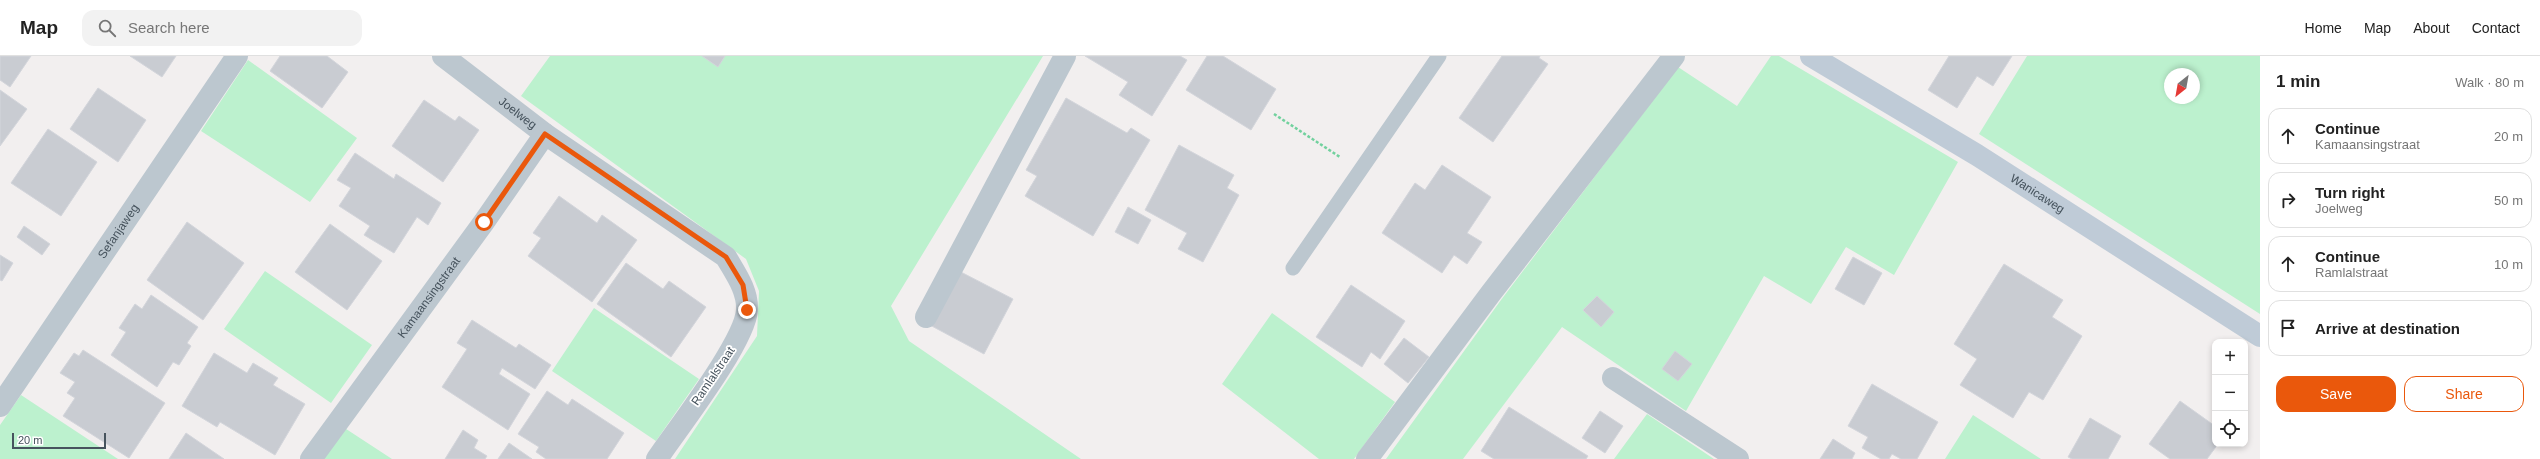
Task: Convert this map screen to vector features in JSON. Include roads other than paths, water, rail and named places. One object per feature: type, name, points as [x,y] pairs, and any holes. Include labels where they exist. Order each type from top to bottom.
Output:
[{"type":"street","name":"Sefanjaweg","points":[[0,406],[237,56]]},
{"type":"street","name":"Joelweg","points":[[443,56],[545,134],[726,257],[743,285]]},
{"type":"street","points":[[926,317],[1065,56]]},
{"type":"street","points":[[1367,459],[1491,293],[1674,56]]},
{"type":"street","name":"Wanicaweg","points":[[1811,56],[1976,155],[2260,336]]},
{"type":"street","name":"Kamaansingstraat","points":[[311,459],[484,222],[545,134]]},
{"type":"street","name":"Ramlalstraat","points":[[657,459],[739,337],[747,310],[743,285]]},
{"type":"street","points":[[1613,378],[1738,459]]},
{"type":"lane","points":[[1293,268],[1439,56]]}]
